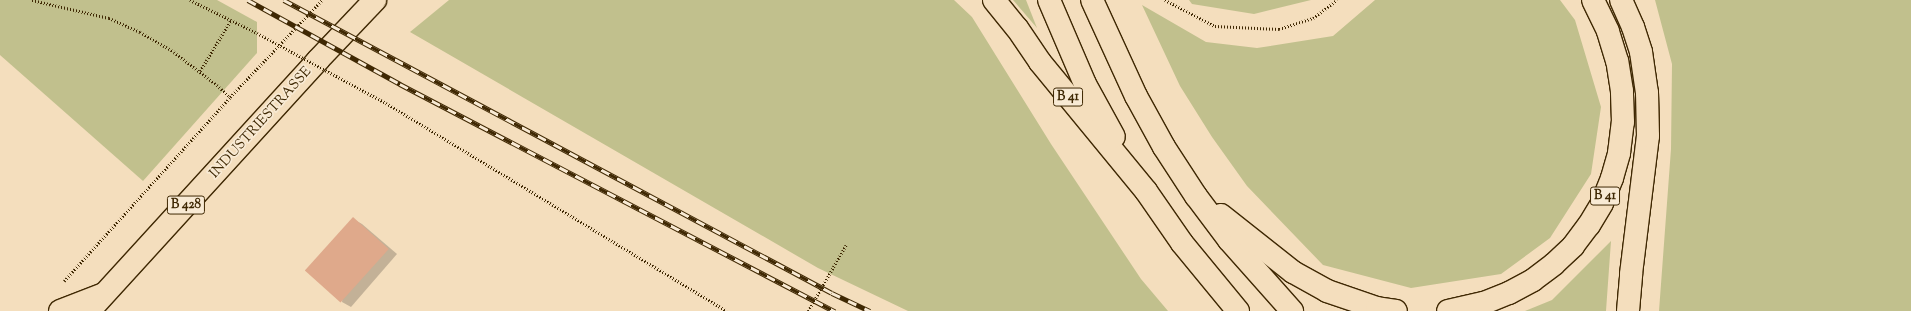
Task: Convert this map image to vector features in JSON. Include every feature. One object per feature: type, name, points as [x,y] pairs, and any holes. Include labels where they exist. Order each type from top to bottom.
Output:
[{"type":"main road","name":"INDUSTRIESTRASSE","points":[[105,302],[139,256],[318,60],[375,0]]},
{"type":"main road","name":"B 41","points":[[994,0],[1017,28],[1040,62],[1146,191],[1182,243],[1238,311]]},
{"type":"main road","name":"B 41","points":[[1049,0],[1085,84],[1146,191]]},
{"type":"main road","points":[[1092,0],[1136,96],[1164,147],[1196,196],[1229,240],[1292,311]]},
{"type":"main road","name":"B 41","points":[[1448,311],[1484,303],[1509,293],[1533,280],[1554,264],[1573,246],[1589,225],[1602,203],[1612,178],[1619,153],[1622,122],[1622,91],[1617,61],[1608,31],[1593,0]]},
{"type":"main road","name":"B 41","points":[[1621,0],[1633,27],[1641,52],[1647,93],[1648,136],[1631,274],[1628,311]]},
{"type":"main road","points":[[1196,196],[1293,272],[1327,291],[1377,308],[1396,311]]},
{"type":"main road","points":[[60,311],[105,302]]},
{"type":"main road","name":"B 428","points":[[89,311],[105,302]]},
{"type":"path","points":[[32,0],[109,18],[140,32],[174,52],[218,85],[230,97]]},
{"type":"path","points":[[190,0],[256,33],[386,103],[727,311]]},
{"type":"path","points":[[63,283],[230,97],[322,0]]},
{"type":"path","points":[[1165,0],[1215,26],[1279,29],[1313,18],[1337,0]]},
{"type":"path","points":[[200,72],[231,20]]},
{"type":"path","points":[[808,311],[846,245]]},
{"type":"shaded area","points":[[0,0],[217,0],[257,22],[257,53],[143,181],[0,55]]},
{"type":"shaded area","points":[[449,0],[954,0],[972,17],[1051,144],[1141,279],[1168,311],[908,311],[818,268],[410,32]]},
{"type":"shaded area","points":[[1013,0],[1026,0],[1037,28]]},
{"type":"shaded area","points":[[1189,0],[1311,0],[1254,14],[1192,4]]},
{"type":"shaded area","points":[[1375,0],[1560,0],[1575,20],[1601,107],[1591,174],[1550,238],[1501,274],[1411,288],[1323,265],[1247,186],[1212,137],[1180,86],[1142,5],[1206,42],[1257,48],[1333,36]]},
{"type":"shaded area","points":[[1655,0],[1911,0],[1911,311],[1659,311],[1671,149],[1672,64]]},
{"type":"shaded area","points":[[1611,241],[1606,311],[1525,311],[1552,300]]},
{"type":"building","points":[[353,217],[389,249],[340,303],[305,271]]},
{"type":"railway","points":[[248,0],[400,84],[835,311]]},
{"type":"railway","points":[[284,0],[832,293],[870,311]]}]
